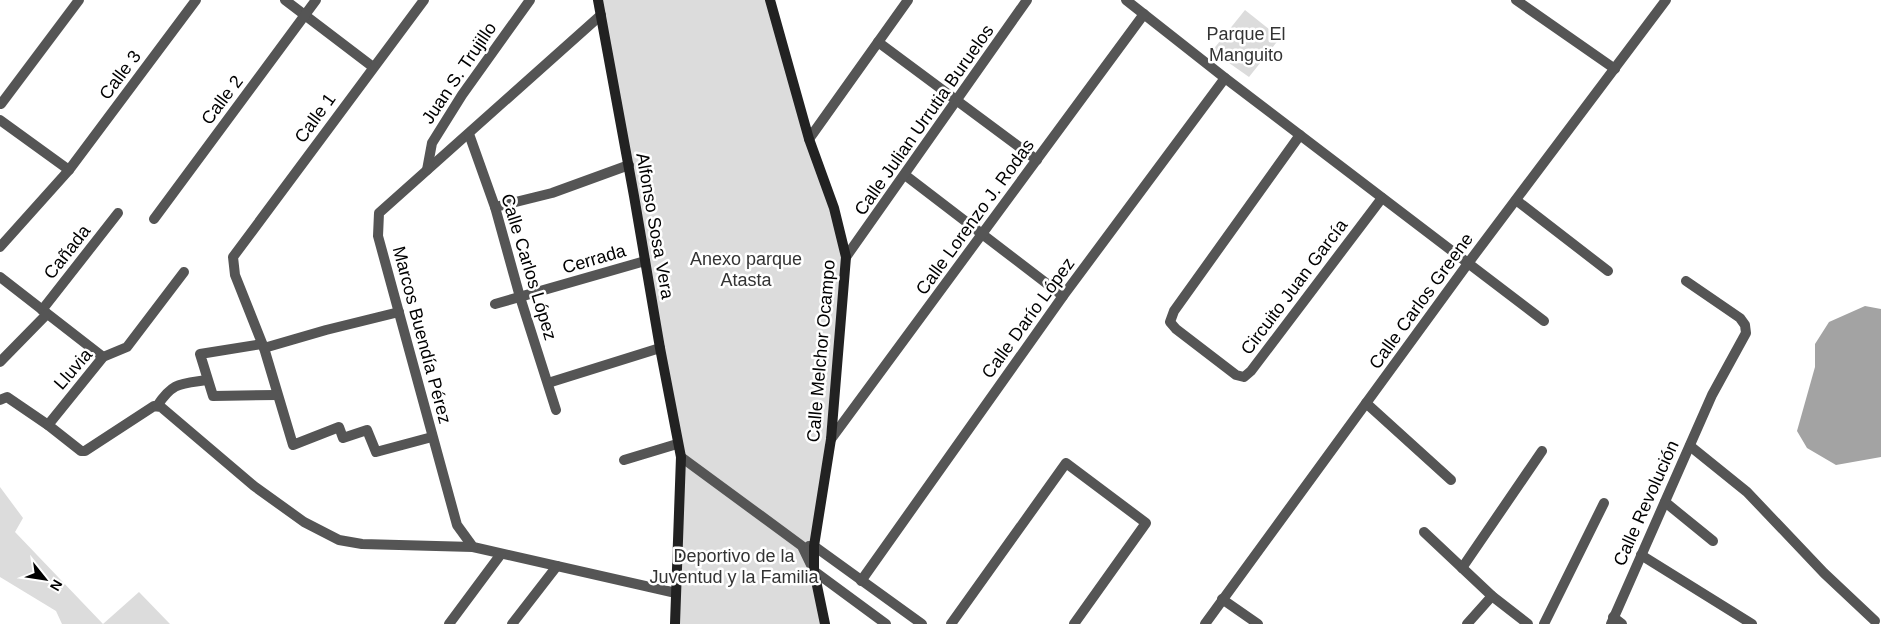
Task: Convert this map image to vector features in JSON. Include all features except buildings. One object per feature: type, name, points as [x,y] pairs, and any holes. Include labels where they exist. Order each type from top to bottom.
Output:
[{"type":"street","points":[[1,104],[79,0]]},
{"type":"street","name":"Calle 3","points":[[0,247],[69,170],[196,0]]},
{"type":"street","points":[[285,0],[373,67]]},
{"type":"street","name":"Calle 2","points":[[154,219],[316,0]]},
{"type":"street","name":"Calle 1","points":[[263,346],[235,275],[233,257],[424,0]]},
{"type":"street","name":"Juan S. Trujillo","points":[[428,170],[432,142],[497,44],[530,0]]},
{"type":"street","name":"Alfonso Sosa Vera","points":[[598,0],[681,457],[674,624]]},
{"type":"street","points":[[809,139],[908,0]]},
{"type":"street","name":"Calle Julian Urrutia Buruelos","points":[[846,257],[1027,0]]},
{"type":"street","points":[[1126,0],[1225,78],[1544,321]]},
{"type":"street","points":[[1516,0],[1615,69]]},
{"type":"street","name":"Calle Carlos Greene","points":[[1205,624],[1469,262],[1615,69],[1661,2]]},
{"type":"street","name":"Calle Melchor Ocampo","points":[[775,3],[809,139],[834,208],[846,257],[831,439],[814,546],[814,570],[825,624]]},
{"type":"street","name":"Calle Lorenzo J. Rodas","points":[[831,439],[1144,14]]},
{"type":"street","name":"Marcos Buendía Pérez","points":[[473,547],[458,525],[432,437],[378,236],[379,213],[601,15]]},
{"type":"street","points":[[878,42],[1037,160]]},
{"type":"street","name":"Calle Darío López","points":[[861,580],[1063,296],[1225,78]]},
{"type":"street","points":[[0,120],[69,170]]},
{"type":"street","name":"Calle Carlos López","points":[[469,134],[495,207],[520,297],[556,410]]},
{"type":"street","name":"Circuito Juan García","points":[[1300,135],[1174,311],[1170,322],[1176,329],[1236,375],[1244,377],[1251,371],[1382,198]]},
{"type":"street","points":[[495,207],[552,193],[629,165]]},
{"type":"street","points":[[905,175],[1063,296]]},
{"type":"street","points":[[1516,200],[1608,271]]},
{"type":"street","name":"Cañada","points":[[0,362],[44,312],[118,213]]},
{"type":"street","name":"Cerrada","points":[[495,304],[645,261]]},
{"type":"street","name":"Lluvia","points":[[48,425],[103,358],[127,347],[184,272]]},
{"type":"street","points":[[0,277],[103,358]]},
{"type":"street","name":"Calle Revolución","points":[[1612,621],[1712,395],[1746,333],[1745,325],[1740,318],[1686,281]]},
{"type":"street","points":[[277,395],[213,396],[200,354],[263,346],[399,312]]},
{"type":"street","points":[[263,346],[293,446],[339,427],[344,438],[367,430],[376,452],[432,437]]},
{"type":"street","points":[[548,383],[660,348]]},
{"type":"street","points":[[157,406],[167,391],[182,384],[207,380]]},
{"type":"street","points":[[2,396],[48,425],[81,451],[85,451],[154,406],[161,407],[254,486],[304,522],[339,540],[362,544],[473,547],[676,593]]},
{"type":"street","points":[[1366,403],[1451,480]]},
{"type":"street","points":[[624,460],[678,444]]},
{"type":"street","points":[[1690,446],[1747,492],[1824,573],[1875,621]]},
{"type":"street","points":[[1462,568],[1542,451]]},
{"type":"street","points":[[681,457],[802,546],[814,570],[886,624]]},
{"type":"street","points":[[951,624],[1066,463],[1146,523],[1074,624]]},
{"type":"street","points":[[1665,502],[1713,541]]},
{"type":"street","points":[[1544,624],[1604,504]]},
{"type":"street","points":[[1424,532],[1492,596],[1528,624]]},
{"type":"street","points":[[802,546],[814,546],[922,624]]},
{"type":"street","points":[[449,624],[501,554]]},
{"type":"street","points":[[1641,555],[1752,624]]},
{"type":"street","points":[[512,624],[557,566]]},
{"type":"street","points":[[1467,624],[1492,596]]},
{"type":"street","points":[[1222,599],[1258,624]]},
{"type":"street","points":[[1612,621],[1622,624]]},
{"type":"green space","name":"Anexo parque Atasta","points":[[598,0],[770,0],[846,257],[814,546],[825,624],[675,624],[681,457]]},
{"type":"green space","name":"Parque El Manguito","points":[[1245,10],[1280,38],[1249,77],[1212,51]]},
{"type":"green space","points":[[0,487],[23,518],[15,532],[103,624],[62,624],[56,611],[0,577]]},
{"type":"green space","points":[[139,592],[170,624],[103,624]]},
{"type":"shaded area","points":[[1865,306],[1881,309],[1881,457],[1836,465],[1807,448],[1797,431],[1815,367],[1815,344],[1829,322]]},
{"type":"park label","name":"Deportivo de la Juventud y la Familia","points":[[734,566]]}]
